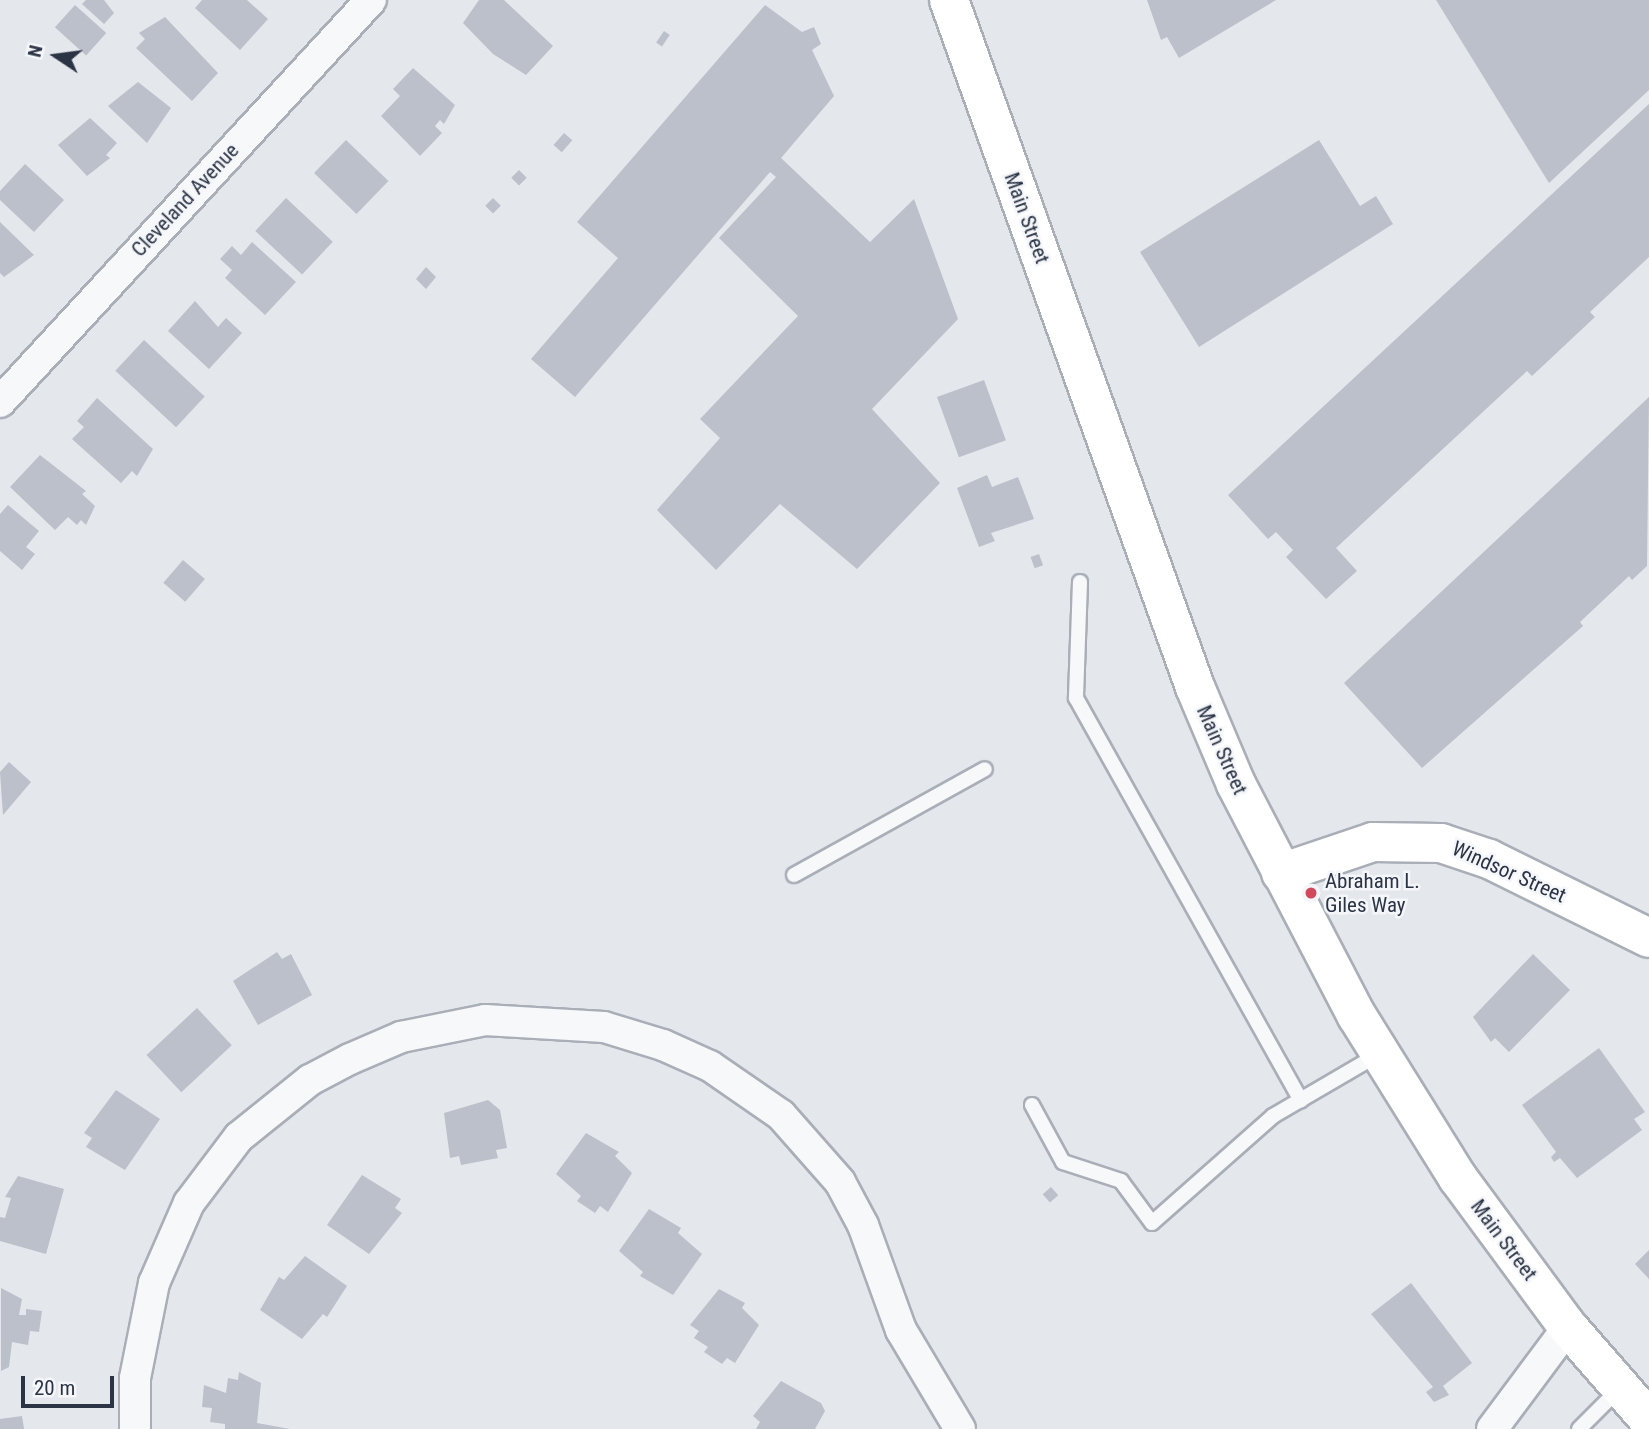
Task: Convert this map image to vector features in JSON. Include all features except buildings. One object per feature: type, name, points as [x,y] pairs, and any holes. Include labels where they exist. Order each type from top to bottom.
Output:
[{"type":"main road","name":"Main Street","points":[[949,0],[1195,687],[1281,873],[1380,1054],[1458,1178],[1568,1327],[1649,1420]]},
{"type":"main road","name":"Windsor Street","points":[[1281,873],[1373,842],[1441,843],[1489,859],[1649,938]]},
{"type":"street","name":"Cleveland Avenue","points":[[0,402],[371,0]]},
{"type":"street","points":[[135,1429],[135,1378],[154,1283],[189,1203],[239,1137],[310,1080],[401,1037],[485,1020],[537,1020],[604,1027],[663,1045],[710,1066],[782,1115],[841,1182],[863,1225],[901,1330],[960,1429]]},
{"type":"street","points":[[1492,1429],[1568,1327]]},
{"type":"lane","points":[[1080,582],[1076,698],[1301,1100]]},
{"type":"lane","points":[[794,875],[985,769]]},
{"type":"lane","points":[[1032,1105],[1063,1162],[1121,1181],[1152,1223],[1273,1116],[1380,1054]]},
{"type":"lane","points":[[1579,1429],[1620,1387]]},
{"type":"place","name":"Abraham L. Giles Way","points":[[1311,893]]}]
